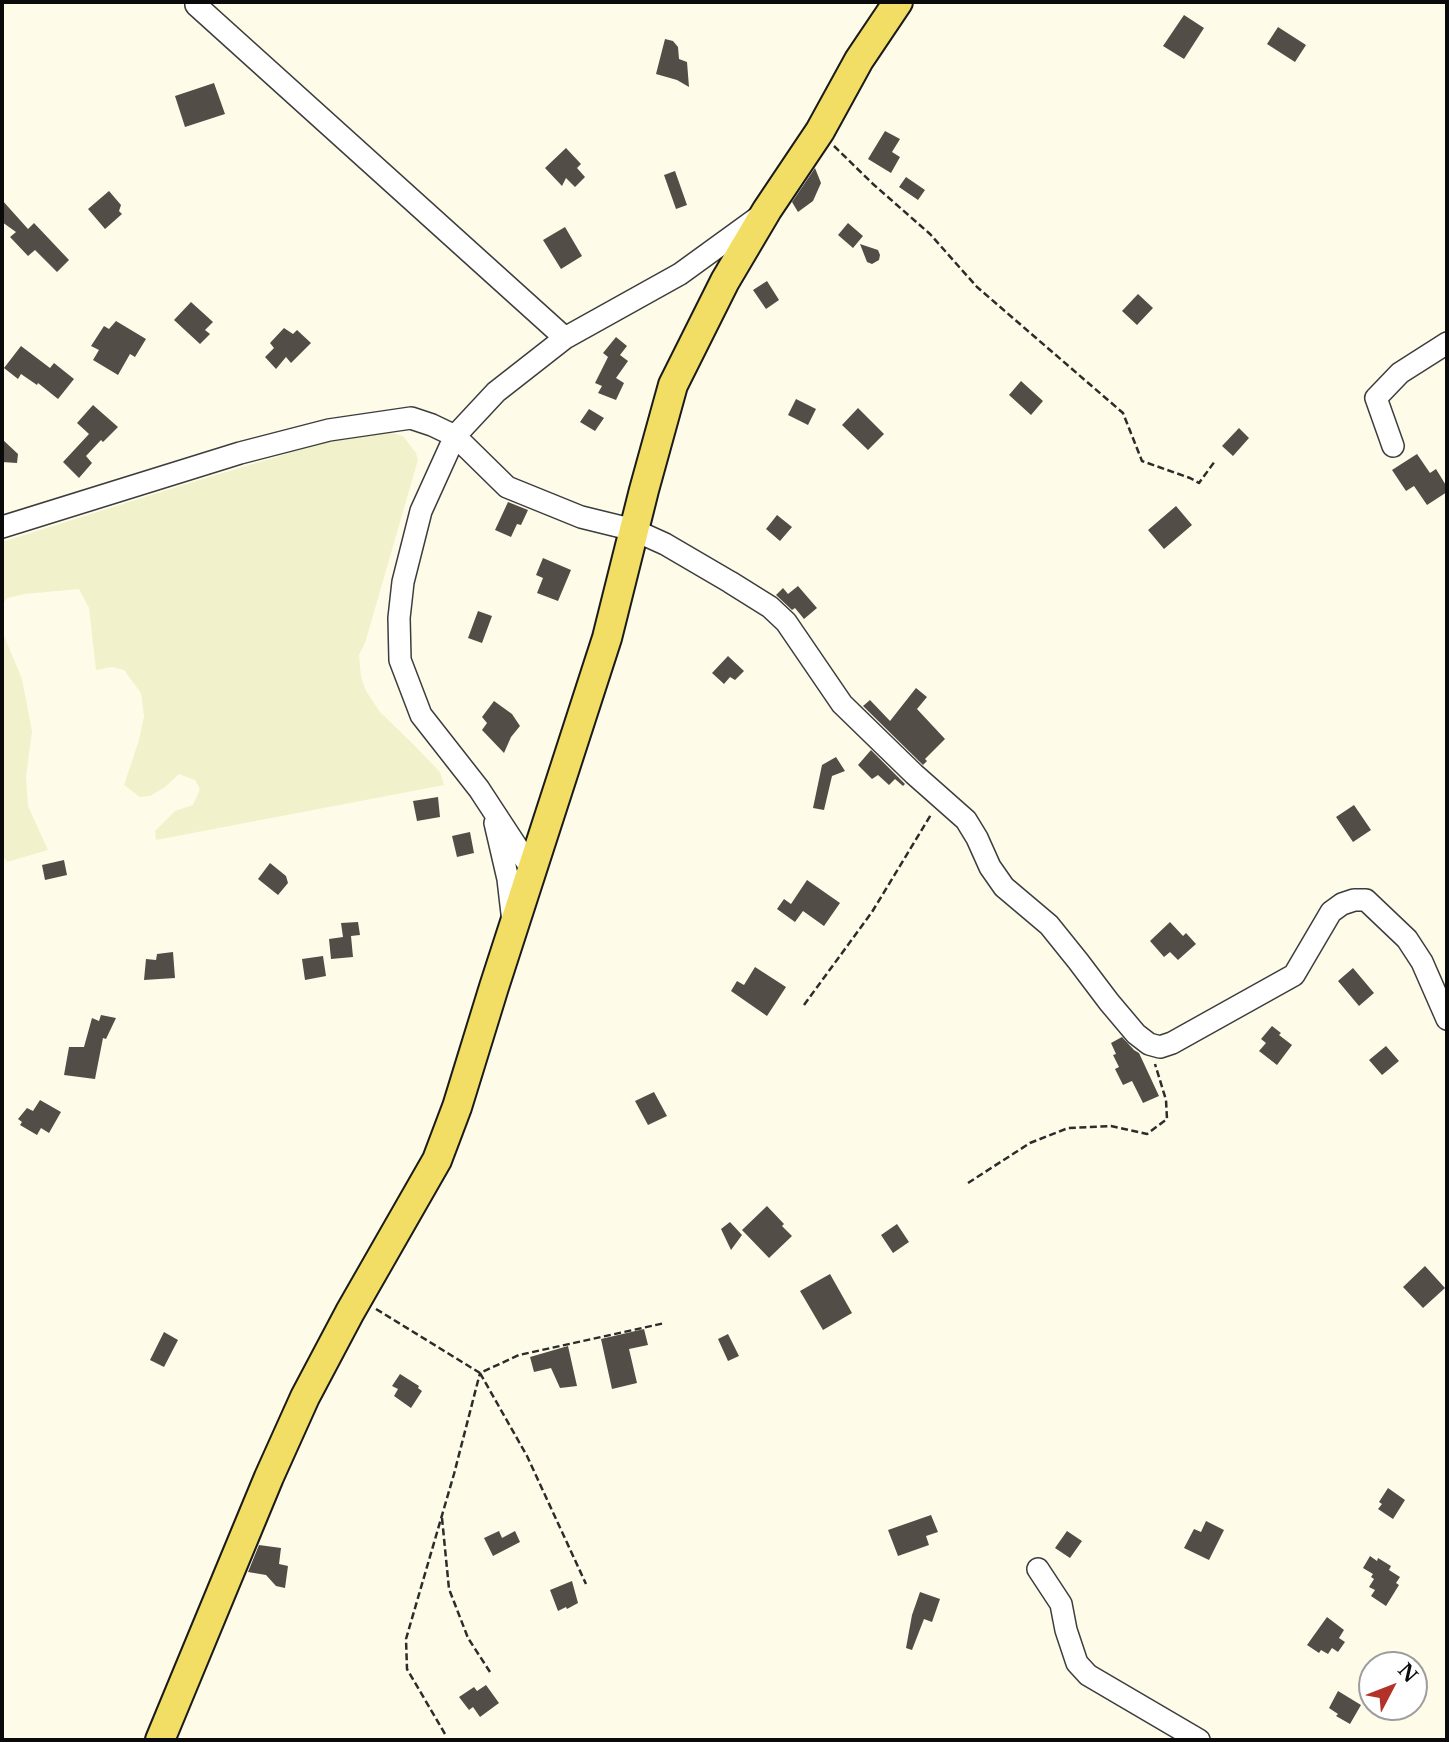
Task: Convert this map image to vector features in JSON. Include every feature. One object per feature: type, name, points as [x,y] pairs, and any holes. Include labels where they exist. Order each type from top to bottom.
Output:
[{"type":"main road","points":[[160,1740],[268,1477],[305,1397],[437,1160],[457,1107],[607,638],[673,385],[725,281],[820,131],[859,60],[898,2]]},
{"type":"street","points":[[196,5],[565,338]]},
{"type":"street","points":[[532,870],[479,789],[421,715],[400,660],[399,618],[403,582],[421,511],[455,436],[496,393],[565,338],[680,274],[767,211]]},
{"type":"street","points":[[680,274],[703,270],[725,281]]},
{"type":"street","points":[[1393,446],[1376,398],[1400,373],[1447,343]]},
{"type":"street","points":[[2,527],[240,453],[329,430],[411,418],[432,425],[455,436],[507,487],[581,517],[634,530],[676,550],[769,607],[786,622],[842,704],[966,820],[989,867],[1004,887],[1049,925],[1109,1002],[1136,1034],[1149,1044],[1160,1046],[1172,1043],[1294,975],[1331,912],[1354,900],[1366,900],[1407,939],[1422,962],[1447,1019]]},
{"type":"street","points":[[479,789],[496,826],[508,879],[514,925]]},
{"type":"street","points":[[1038,1569],[1061,1604],[1077,1663],[1088,1675],[1193,1739]]},
{"type":"path","points":[[820,131],[873,184],[930,234],[977,287],[1122,413],[1142,461],[1199,483],[1215,461]]},
{"type":"path","points":[[804,1005],[872,912],[941,798]]},
{"type":"path","points":[[968,1183],[1030,1143],[1068,1128],[1111,1126],[1147,1133],[1167,1119],[1166,1100],[1149,1044]]},
{"type":"path","points":[[358,1298],[480,1373],[527,1457],[586,1584]]},
{"type":"path","points":[[480,1373],[519,1355],[664,1323]]},
{"type":"path","points":[[445,1734],[407,1669],[406,1639],[480,1373]]},
{"type":"path","points":[[441,1515],[449,1589],[468,1638],[490,1672]]},
{"type":"green space","points":[[388,432],[403,436],[418,460],[365,643],[359,655],[361,677],[366,691],[380,712],[440,772],[444,785],[156,840],[155,831],[175,811],[193,805],[200,789],[195,780],[179,774],[150,796],[140,797],[124,785],[144,716],[141,693],[124,670],[112,667],[96,670],[89,608],[79,589],[25,594],[7,598],[2,605],[2,542],[323,443]]},
{"type":"green space","points":[[2,631],[22,679],[32,731],[26,777],[28,806],[48,850],[7,862],[2,855]]},
{"type":"building","points":[[1184,15],[1204,28],[1184,59],[1163,46]]},
{"type":"building","points":[[1278,27],[1306,45],[1295,62],[1267,44]]},
{"type":"building","points":[[665,39],[673,41],[678,47],[679,59],[687,62],[689,87],[677,80],[656,74]]},
{"type":"building","points":[[214,83],[225,114],[185,127],[175,96]]},
{"type":"building","points":[[885,131],[900,139],[892,152],[900,157],[891,173],[868,159]]},
{"type":"building","points":[[566,148],[581,164],[577,168],[585,177],[575,187],[566,178],[562,186],[545,168]]},
{"type":"building","points":[[815,168],[821,183],[813,201],[798,212],[792,202]]},
{"type":"building","points":[[675,171],[687,205],[676,209],[664,175]]},
{"type":"building","points":[[906,177],[925,190],[918,200],[899,187]]},
{"type":"building","points":[[109,191],[121,205],[119,211],[122,214],[105,229],[88,209]]},
{"type":"building","points":[[2,200],[28,229],[34,223],[69,260],[57,272],[35,250],[28,256],[10,237],[16,232],[2,222]]},
{"type":"building","points":[[848,223],[863,236],[853,248],[838,235]]},
{"type":"building","points":[[565,227],[582,256],[561,269],[543,240]]},
{"type":"building","points":[[860,244],[878,250],[879,260],[872,264],[867,262]]},
{"type":"building","points":[[767,281],[779,300],[766,309],[753,290]]},
{"type":"building","points":[[1138,294],[1153,308],[1137,325],[1122,311]]},
{"type":"building","points":[[191,302],[213,322],[205,330],[210,334],[200,344],[174,320]]},
{"type":"building","points":[[116,321],[146,339],[135,357],[130,354],[118,375],[93,360],[99,350],[91,346],[104,326],[109,329]]},
{"type":"building","points":[[284,328],[293,334],[297,330],[311,343],[291,363],[286,357],[276,369],[265,357],[274,348],[270,343]]},
{"type":"building","points":[[616,337],[627,346],[620,355],[628,361],[616,378],[624,383],[616,400],[598,393],[602,386],[595,383],[608,357],[603,353]]},
{"type":"building","points":[[21,346],[50,368],[54,363],[74,379],[58,399],[38,383],[37,385],[21,374],[18,379],[4,368]]},
{"type":"building","points":[[1021,381],[1043,401],[1031,415],[1009,395]]},
{"type":"building","points":[[796,399],[816,409],[808,425],[788,415]]},
{"type":"building","points":[[93,405],[118,427],[86,456],[92,463],[79,478],[63,462],[89,434],[77,423]]},
{"type":"building","points":[[858,408],[884,434],[868,450],[842,425]]},
{"type":"building","points":[[589,409],[604,418],[595,431],[580,422]]},
{"type":"building","points":[[1239,428],[1249,438],[1233,456],[1222,446]]},
{"type":"building","points":[[2,439],[18,454],[17,463],[2,462]]},
{"type":"building","points":[[1417,454],[1430,473],[1436,469],[1447,487],[1447,492],[1427,505],[1414,486],[1406,491],[1392,470]]},
{"type":"building","points":[[508,502],[528,510],[511,537],[495,530]]},
{"type":"building","points":[[1176,506],[1192,525],[1164,549],[1148,530]]},
{"type":"building","points":[[777,515],[792,527],[780,541],[766,529]]},
{"type":"building","points":[[543,558],[571,570],[558,601],[537,593],[543,578],[536,575]]},
{"type":"building","points":[[798,586],[817,608],[804,619],[795,608],[792,610],[776,595],[783,588],[788,594]]},
{"type":"building","points":[[478,611],[492,616],[482,643],[468,638]]},
{"type":"building","points":[[728,656],[744,671],[735,680],[730,677],[724,684],[712,673]]},
{"type":"building","points":[[916,688],[927,697],[917,709],[945,739],[925,759],[927,761],[923,765],[863,706],[870,700],[890,721]]},
{"type":"building","points":[[494,701],[512,714],[520,726],[511,737],[504,753],[482,730],[487,723],[482,717]]},
{"type":"building","points":[[871,750],[905,784],[903,786],[895,779],[889,785],[878,775],[872,779],[858,765]]},
{"type":"building","points":[[836,757],[845,771],[832,776],[824,810],[813,808],[822,765]]},
{"type":"building","points":[[438,797],[440,817],[417,821],[413,801]]},
{"type":"building","points":[[1354,805],[1371,830],[1353,842],[1336,817]]},
{"type":"building","points":[[470,832],[474,853],[457,857],[452,836]]},
{"type":"building","points":[[64,860],[67,875],[45,880],[42,865]]},
{"type":"building","points":[[270,863],[286,876],[288,883],[278,895],[258,879]]},
{"type":"building","points":[[807,880],[840,903],[824,926],[803,911],[795,922],[777,909],[784,899],[791,904]]},
{"type":"building","points":[[358,922],[360,935],[351,936],[353,957],[331,959],[329,939],[343,937],[341,923]]},
{"type":"building","points":[[1170,922],[1183,936],[1186,933],[1196,944],[1178,960],[1170,952],[1164,957],[1150,941]]},
{"type":"building","points":[[173,952],[175,978],[144,980],[146,959],[156,960],[157,954]]},
{"type":"building","points":[[323,956],[326,976],[305,980],[302,959]]},
{"type":"building","points":[[755,967],[786,987],[767,1016],[731,991],[737,981],[744,985]]},
{"type":"building","points":[[1353,968],[1374,993],[1359,1006],[1338,981]]},
{"type":"building","points":[[101,1015],[116,1018],[106,1039],[103,1038],[95,1079],[64,1075],[69,1047],[84,1047],[92,1018],[99,1021]]},
{"type":"building","points":[[1272,1026],[1292,1045],[1277,1065],[1259,1051],[1266,1043],[1261,1039]]},
{"type":"building","points":[[1122,1037],[1139,1053],[1159,1096],[1143,1103],[1132,1081],[1123,1085],[1115,1069],[1119,1067],[1111,1043]]},
{"type":"building","points":[[1386,1046],[1399,1061],[1382,1075],[1369,1060]]},
{"type":"building","points":[[654,1092],[667,1116],[648,1125],[635,1101]]},
{"type":"building","points":[[40,1100],[61,1112],[49,1133],[41,1128],[37,1135],[20,1125],[22,1122],[18,1119],[27,1108],[33,1111]]},
{"type":"building","points":[[767,1206],[792,1236],[769,1258],[742,1230]]},
{"type":"building","points":[[730,1222],[742,1235],[731,1250],[721,1229]]},
{"type":"building","points":[[897,1224],[909,1242],[893,1253],[881,1235]]},
{"type":"building","points":[[1425,1266],[1445,1288],[1423,1308],[1403,1287]]},
{"type":"building","points":[[830,1274],[852,1313],[823,1330],[800,1291]]},
{"type":"building","points":[[644,1329],[648,1345],[629,1349],[637,1383],[612,1389],[601,1339]]},
{"type":"building","points":[[164,1332],[178,1340],[164,1367],[150,1360]]},
{"type":"building","points":[[728,1334],[739,1356],[728,1361],[718,1339]]},
{"type":"building","points":[[568,1346],[577,1386],[560,1388],[551,1368],[534,1372],[530,1357]]},
{"type":"building","points":[[400,1374],[419,1386],[422,1391],[411,1408],[394,1396],[398,1389],[392,1386]]},
{"type":"building","points":[[1388,1488],[1405,1500],[1393,1519],[1378,1509],[1382,1504],[1379,1502]]},
{"type":"building","points":[[931,1515],[938,1532],[926,1536],[929,1545],[898,1556],[888,1530]]},
{"type":"building","points":[[1206,1521],[1224,1530],[1209,1560],[1184,1548],[1194,1529],[1201,1532]]},
{"type":"building","points":[[499,1531],[502,1538],[515,1531],[520,1542],[493,1556],[484,1538]]},
{"type":"building","points":[[1067,1531],[1082,1541],[1070,1558],[1055,1548]]},
{"type":"building","points":[[259,1545],[281,1548],[279,1564],[288,1566],[285,1588],[276,1586],[266,1575],[248,1572]]},
{"type":"building","points":[[1370,1556],[1391,1566],[1389,1570],[1400,1577],[1396,1583],[1399,1585],[1386,1606],[1371,1596],[1375,1590],[1369,1587],[1374,1579],[1371,1577],[1373,1574],[1363,1568]]},
{"type":"building","points":[[572,1581],[578,1603],[558,1611],[550,1590]]},
{"type":"building","points":[[920,1592],[940,1599],[932,1622],[924,1619],[912,1650],[906,1648],[912,1615]]},
{"type":"building","points":[[1327,1617],[1344,1630],[1339,1638],[1345,1642],[1338,1652],[1332,1648],[1328,1654],[1321,1650],[1319,1653],[1307,1645]]},
{"type":"building","points":[[486,1685],[499,1703],[480,1717],[473,1707],[469,1710],[459,1697],[474,1687],[477,1691]]},
{"type":"building","points":[[1338,1691],[1358,1703],[1358,1710],[1350,1724],[1336,1716],[1338,1714],[1329,1708]]}]
